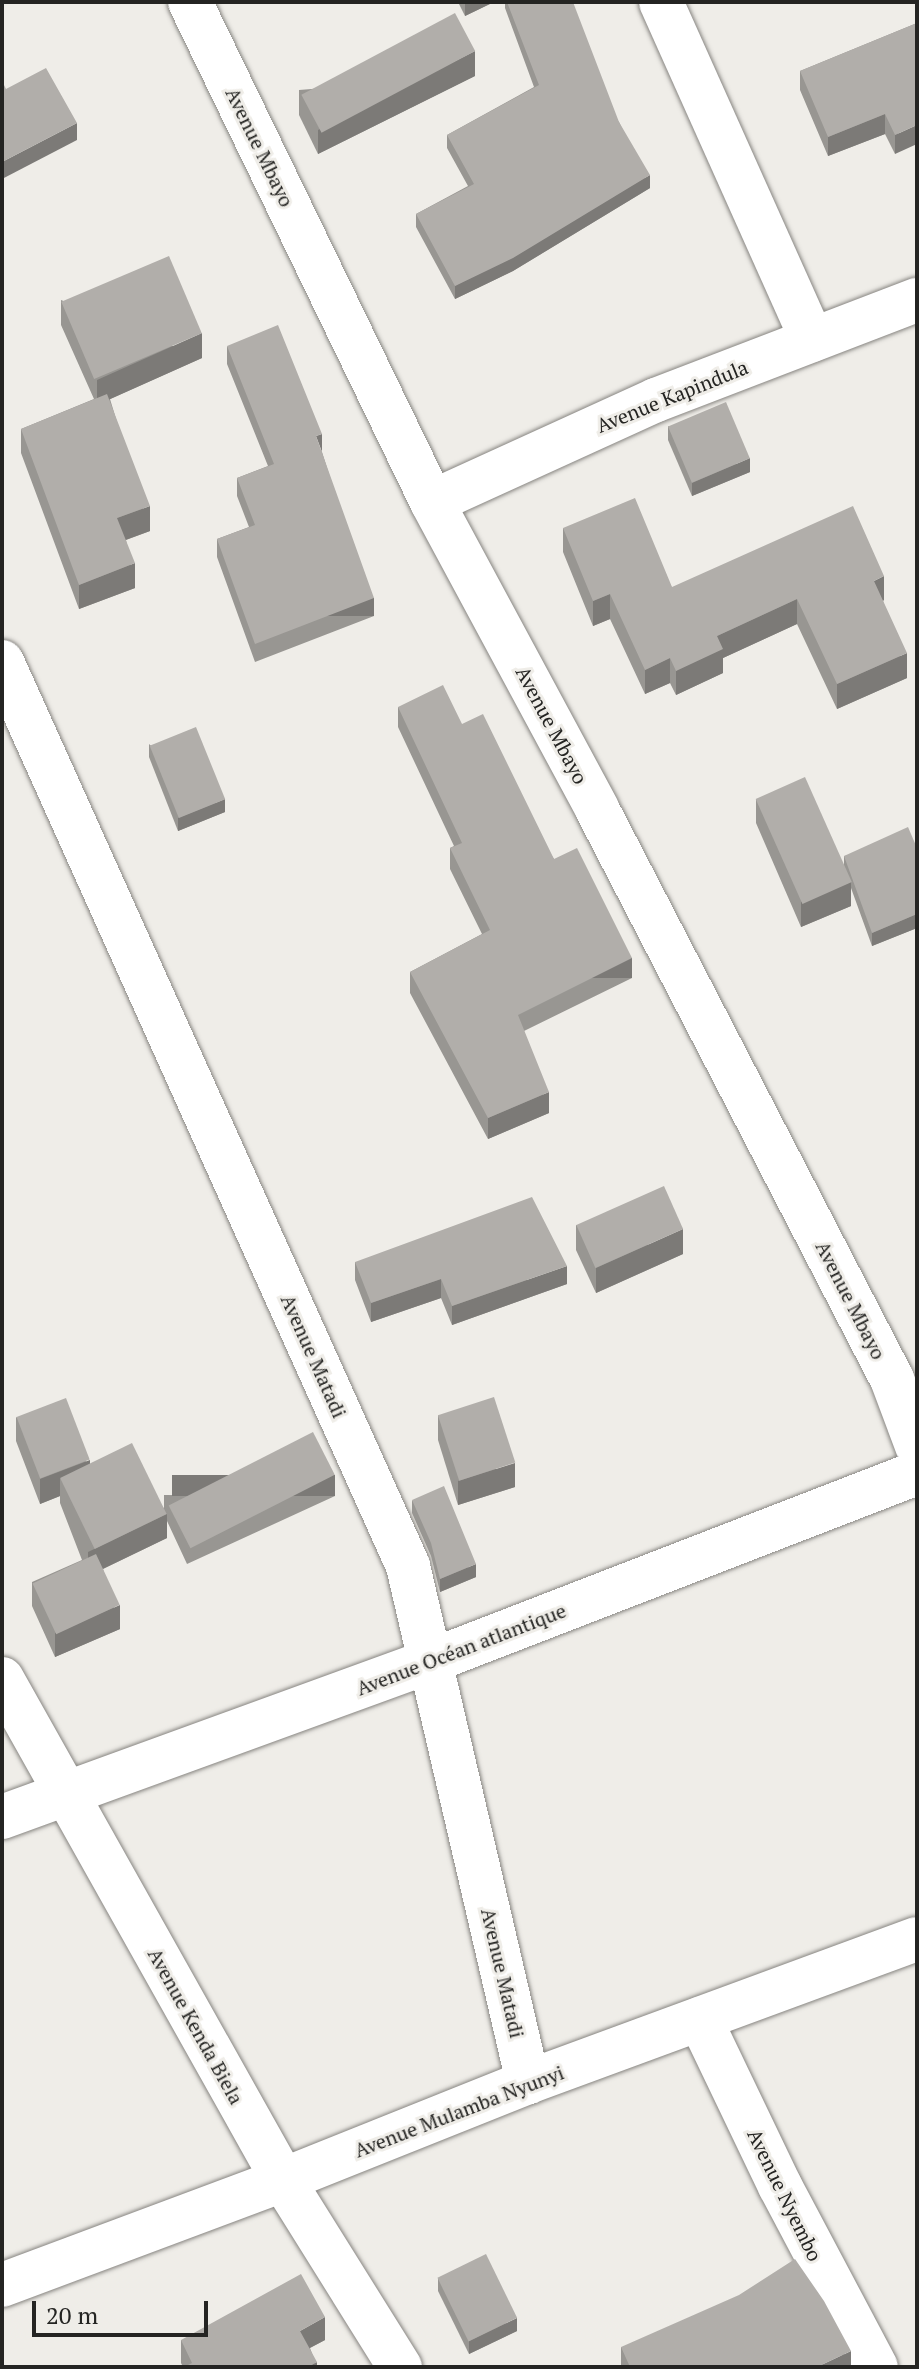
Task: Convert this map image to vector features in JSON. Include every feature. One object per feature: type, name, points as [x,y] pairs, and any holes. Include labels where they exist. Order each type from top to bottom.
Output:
[{"type":"street","name":"Avenue Mbayo","points":[[190,2],[432,502],[597,809],[892,1379],[917,1446]]},
{"type":"street","points":[[661,2],[812,340]]},
{"type":"street","name":"Avenue Kapindula","points":[[432,502],[656,400],[917,300]]},
{"type":"street","name":"Avenue Matadi","points":[[2,662],[408,1566],[528,2082]]},
{"type":"street","name":"Avenue Océan atlantique","points":[[2,1817],[431,1661],[917,1473]]},
{"type":"street","name":"Avenue Kenda Biela","points":[[2,1679],[283,2180],[400,2367]]},
{"type":"street","name":"Avenue Mulamba Nyunyi","points":[[2,2285],[283,2180],[528,2082],[917,1939]]},
{"type":"street","name":"Avenue Nyembo","points":[[700,2019],[780,2186],[876,2367]]},
{"type":"building","points":[[507,2],[573,2],[619,122],[650,175],[513,258],[455,286],[416,214],[474,184],[447,135],[539,85]]},
{"type":"building","points":[[455,13],[475,51],[322,133],[301,95]]},
{"type":"building","points":[[917,23],[917,125],[895,135],[885,114],[828,137],[800,71]]},
{"type":"building","points":[[46,68],[77,123],[2,162],[2,81],[6,89]]},
{"type":"building","points":[[169,256],[202,333],[94,379],[61,302]]},
{"type":"building","points":[[278,325],[322,434],[316,436],[374,598],[255,644],[217,539],[255,525],[237,478],[274,464],[227,346]]},
{"type":"building","points":[[107,394],[150,506],[117,518],[135,563],[79,585],[21,429]]},
{"type":"building","points":[[726,402],[750,458],[692,483],[668,427]]},
{"type":"building","points":[[635,498],[672,587],[853,506],[884,576],[874,581],[907,653],[837,684],[797,599],[717,636],[723,649],[676,671],[670,658],[645,670],[610,594],[593,601],[563,528]]},
{"type":"building","points":[[443,685],[462,724],[483,714],[554,859],[577,848],[632,958],[518,1015],[549,1092],[488,1118],[410,972],[490,930],[450,848],[462,843],[398,707]]},
{"type":"building","points":[[196,727],[225,799],[179,818],[150,746]]},
{"type":"building","points":[[805,777],[852,882],[802,904],[756,799]]},
{"type":"building","points":[[908,827],[917,848],[917,914],[872,933],[844,856]]},
{"type":"building","points":[[664,1186],[683,1229],[595,1268],[576,1225]]},
{"type":"building","points":[[532,1197],[567,1266],[452,1306],[441,1279],[371,1303],[355,1262]]},
{"type":"building","points":[[494,1397],[515,1463],[459,1481],[438,1415]]},
{"type":"building","points":[[66,1398],[90,1460],[40,1479],[17,1417]]},
{"type":"building","points":[[313,1432],[335,1475],[190,1548],[169,1506]]},
{"type":"building","points":[[132,1443],[167,1514],[95,1549],[60,1478]]},
{"type":"building","points":[[444,1486],[476,1564],[440,1579],[431,1543],[412,1500]]},
{"type":"building","points":[[96,1554],[120,1605],[56,1634],[33,1584]]},
{"type":"building","points":[[486,2254],[517,2318],[469,2341],[437,2278]]},
{"type":"building","points":[[795,2259],[824,2301],[851,2351],[817,2367],[630,2367],[621,2347],[739,2295]]},
{"type":"building","points":[[301,2274],[325,2317],[300,2331],[317,2362],[308,2367],[184,2367],[192,2363],[181,2340]]}]
